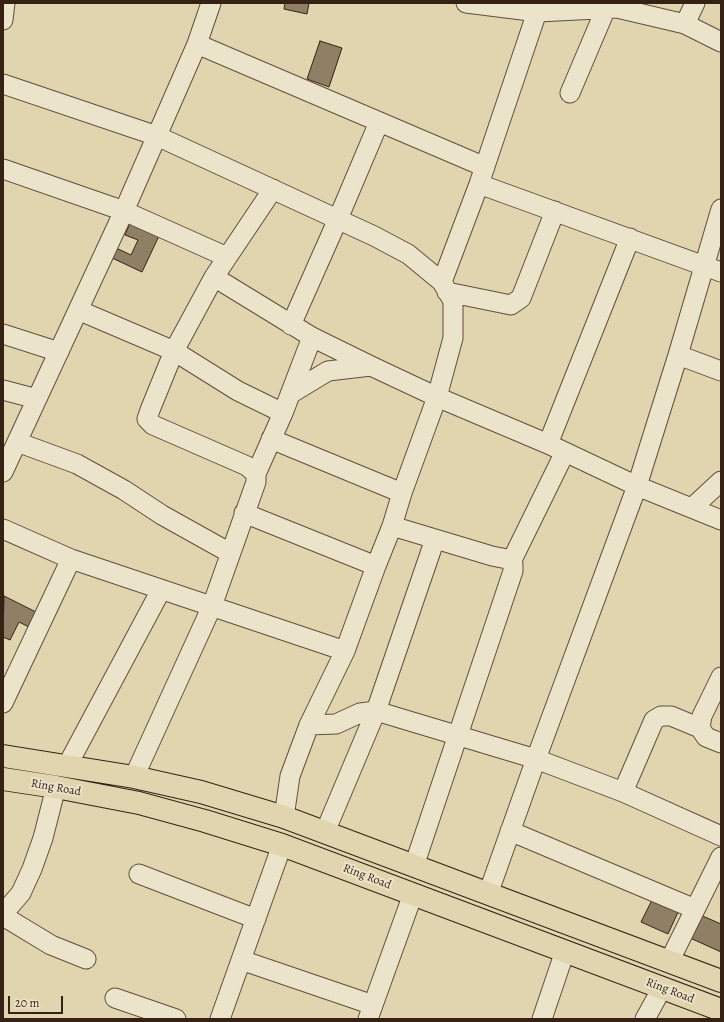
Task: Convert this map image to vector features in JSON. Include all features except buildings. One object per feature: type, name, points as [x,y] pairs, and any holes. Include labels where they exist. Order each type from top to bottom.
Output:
[{"type":"main road","name":"Ring Road","points":[[3,756],[134,777],[201,792],[284,817],[721,981]]},
{"type":"main road","name":"Ring Road","points":[[3,779],[56,787],[139,803],[205,821],[282,845],[721,1010]]},
{"type":"street","points":[[3,20],[5,3]]},
{"type":"street","points":[[3,472],[124,211],[197,44],[211,3]]},
{"type":"street","points":[[466,3],[539,7],[614,6],[685,24],[721,42]]},
{"type":"street","points":[[685,24],[695,3]]},
{"type":"street","points":[[570,93],[614,6]]},
{"type":"street","points":[[445,287],[539,7]]},
{"type":"street","points":[[197,44],[379,122],[482,176],[555,211],[721,272]]},
{"type":"street","points":[[3,84],[157,136],[338,219],[408,254],[445,287],[453,301],[453,338],[437,397],[402,493],[392,526],[345,651],[309,724],[290,776],[284,817]]},
{"type":"street","points":[[292,325],[379,122]]},
{"type":"street","points":[[3,169],[124,211],[227,257]]},
{"type":"street","points":[[256,474],[247,466],[153,425],[147,419],[174,351],[214,277],[273,189]]},
{"type":"street","points":[[488,894],[536,759],[637,486],[678,355],[703,265],[721,209]]},
{"type":"street","points":[[445,287],[511,305],[521,298],[555,211]]},
{"type":"street","points":[[414,866],[513,571],[512,560],[557,448],[630,238]]},
{"type":"street","points":[[214,277],[312,337],[371,366],[437,397],[557,448],[637,486],[721,520]]},
{"type":"street","points":[[78,310],[174,351],[238,391],[282,413]]},
{"type":"street","points":[[3,334],[59,352]]},
{"type":"street","points":[[134,777],[212,606],[256,482],[256,474],[290,394],[312,337]]},
{"type":"street","points":[[678,355],[721,371]]},
{"type":"street","points":[[290,394],[328,371],[371,366]]},
{"type":"street","points":[[3,390],[37,398]]},
{"type":"street","points":[[271,439],[402,493]]},
{"type":"street","points":[[17,442],[77,464],[124,490],[162,515],[230,553]]},
{"type":"street","points":[[692,508],[721,481]]},
{"type":"street","points":[[244,514],[376,566]]},
{"type":"street","points":[[392,526],[512,560]]},
{"type":"street","points":[[3,529],[71,558],[161,590],[345,651]]},
{"type":"street","points":[[325,832],[376,711],[435,539]]},
{"type":"street","points":[[3,703],[71,558]]},
{"type":"street","points":[[67,766],[161,590]]},
{"type":"street","points":[[700,728],[702,716],[721,677]]},
{"type":"street","points":[[309,724],[336,724],[360,714],[376,711],[536,759],[623,792],[721,836]]},
{"type":"street","points":[[623,792],[654,720],[661,716],[671,716],[700,728],[706,737],[721,743]]},
{"type":"street","points":[[3,910],[9,907],[21,893],[32,869],[44,838],[56,787]]},
{"type":"street","points":[[510,831],[695,909]]},
{"type":"street","points":[[220,1019],[282,845]]},
{"type":"street","points":[[669,962],[721,857]]},
{"type":"street","points":[[140,874],[256,919]]},
{"type":"street","points":[[241,960],[370,1012],[413,894]]},
{"type":"street","points":[[3,916],[51,945],[86,959]]},
{"type":"street","points":[[542,1019],[565,951]]},
{"type":"street","points":[[645,1019],[662,988]]},
{"type":"street","points":[[115,998],[176,1019]]}]
